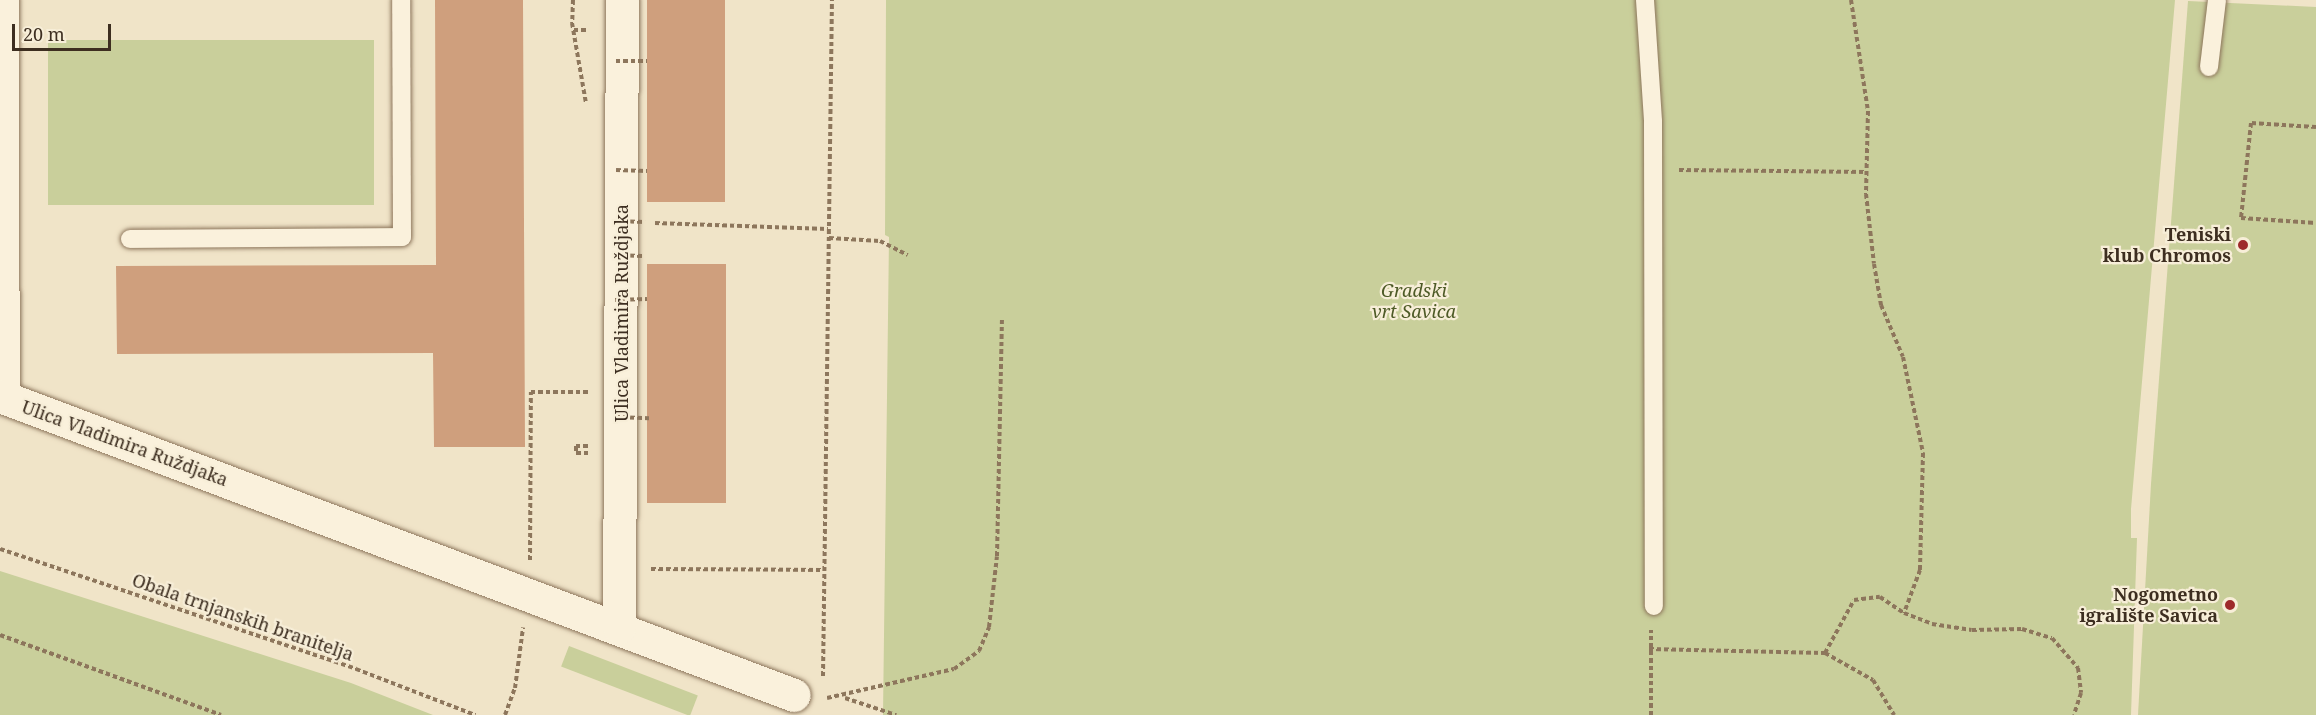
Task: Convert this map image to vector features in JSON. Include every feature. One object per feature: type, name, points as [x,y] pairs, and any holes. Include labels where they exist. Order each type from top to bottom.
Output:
[{"type":"street","name":"Ulica Vladimira Ruždjaka","points":[[2,0],[1,397],[619,627],[812,694]]},
{"type":"street","name":"Ulica Vladimira Ruždjaka","points":[[619,627],[622,0]]},
{"type":"lane","points":[[130,239],[402,237],[401,0]]},
{"type":"lane","points":[[1645,0],[1653,170],[1654,606]]},
{"type":"lane","points":[[2209,67],[2217,0]]},
{"type":"path","points":[[573,0],[574,30],[588,115]]},
{"type":"path","points":[[832,0],[822,570],[826,647],[812,694],[844,698],[896,715]]},
{"type":"path","points":[[1851,0],[1868,111],[1866,194],[1881,305],[1903,357],[1923,453],[1920,570],[1904,613]]},
{"type":"path","points":[[574,30],[584,30]]},
{"type":"path","points":[[616,61],[647,61]]},
{"type":"path","points":[[2316,127],[2251,123],[2241,218],[2316,223]]},
{"type":"path","points":[[616,170],[647,171]]},
{"type":"path","points":[[1653,170],[1867,172]]},
{"type":"path","points":[[615,221],[828,229]]},
{"type":"path","points":[[829,238],[880,241],[908,255]]},
{"type":"path","points":[[615,255],[642,256]]},
{"type":"path","points":[[615,300],[647,299]]},
{"type":"path","points":[[844,698],[954,669],[979,651],[989,627],[997,556],[1002,320]]},
{"type":"path","points":[[530,564],[531,392],[595,392]]},
{"type":"path","points":[[615,417],[649,418]]},
{"type":"path","points":[[592,446],[576,446],[576,453],[592,453]]},
{"type":"path","name":"Obala trnjanskih branitelja","points":[[0,549],[356,669],[475,715]]},
{"type":"path","points":[[638,569],[822,570]]},
{"type":"path","points":[[1825,653],[1854,600],[1880,597],[1904,613],[1932,624],[1972,630],[2022,629],[2052,638],[2078,668],[2081,693],[2074,715]]},
{"type":"path","points":[[1651,715],[1649,649],[1654,606]]},
{"type":"path","points":[[504,715],[515,688],[523,624]]},
{"type":"path","points":[[0,635],[221,715]]},
{"type":"path","points":[[1649,649],[1825,653],[1873,680],[1894,715]]},
{"type":"green space","name":"Gradski vrt Savica","points":[[886,0],[2175,0],[2131,509],[2131,538],[2137,538],[2131,715],[883,715],[889,237],[885,235]]},
{"type":"green space","name":"Teniski klub Chromos","points":[[2188,1],[2316,7],[2316,715],[2138,715],[2151,484]]},
{"type":"green space","points":[[48,40],[374,40],[374,205],[48,205]]},
{"type":"green space","points":[[0,571],[351,683],[433,715],[0,715]]},
{"type":"green space","points":[[569,646],[698,695],[690,715],[687,715],[561,667]]},
{"type":"building","points":[[435,0],[523,0],[525,447],[434,447],[433,353],[117,354],[116,266],[436,265]]},
{"type":"building","points":[[647,0],[725,0],[725,202],[647,202]]},
{"type":"building","points":[[647,264],[726,264],[726,503],[647,503]]},
{"type":"place","name":"Teniski klub Chromos","points":[[2243,245]]},
{"type":"place","name":"Nogometno igralište Savica","points":[[2230,605]]}]
